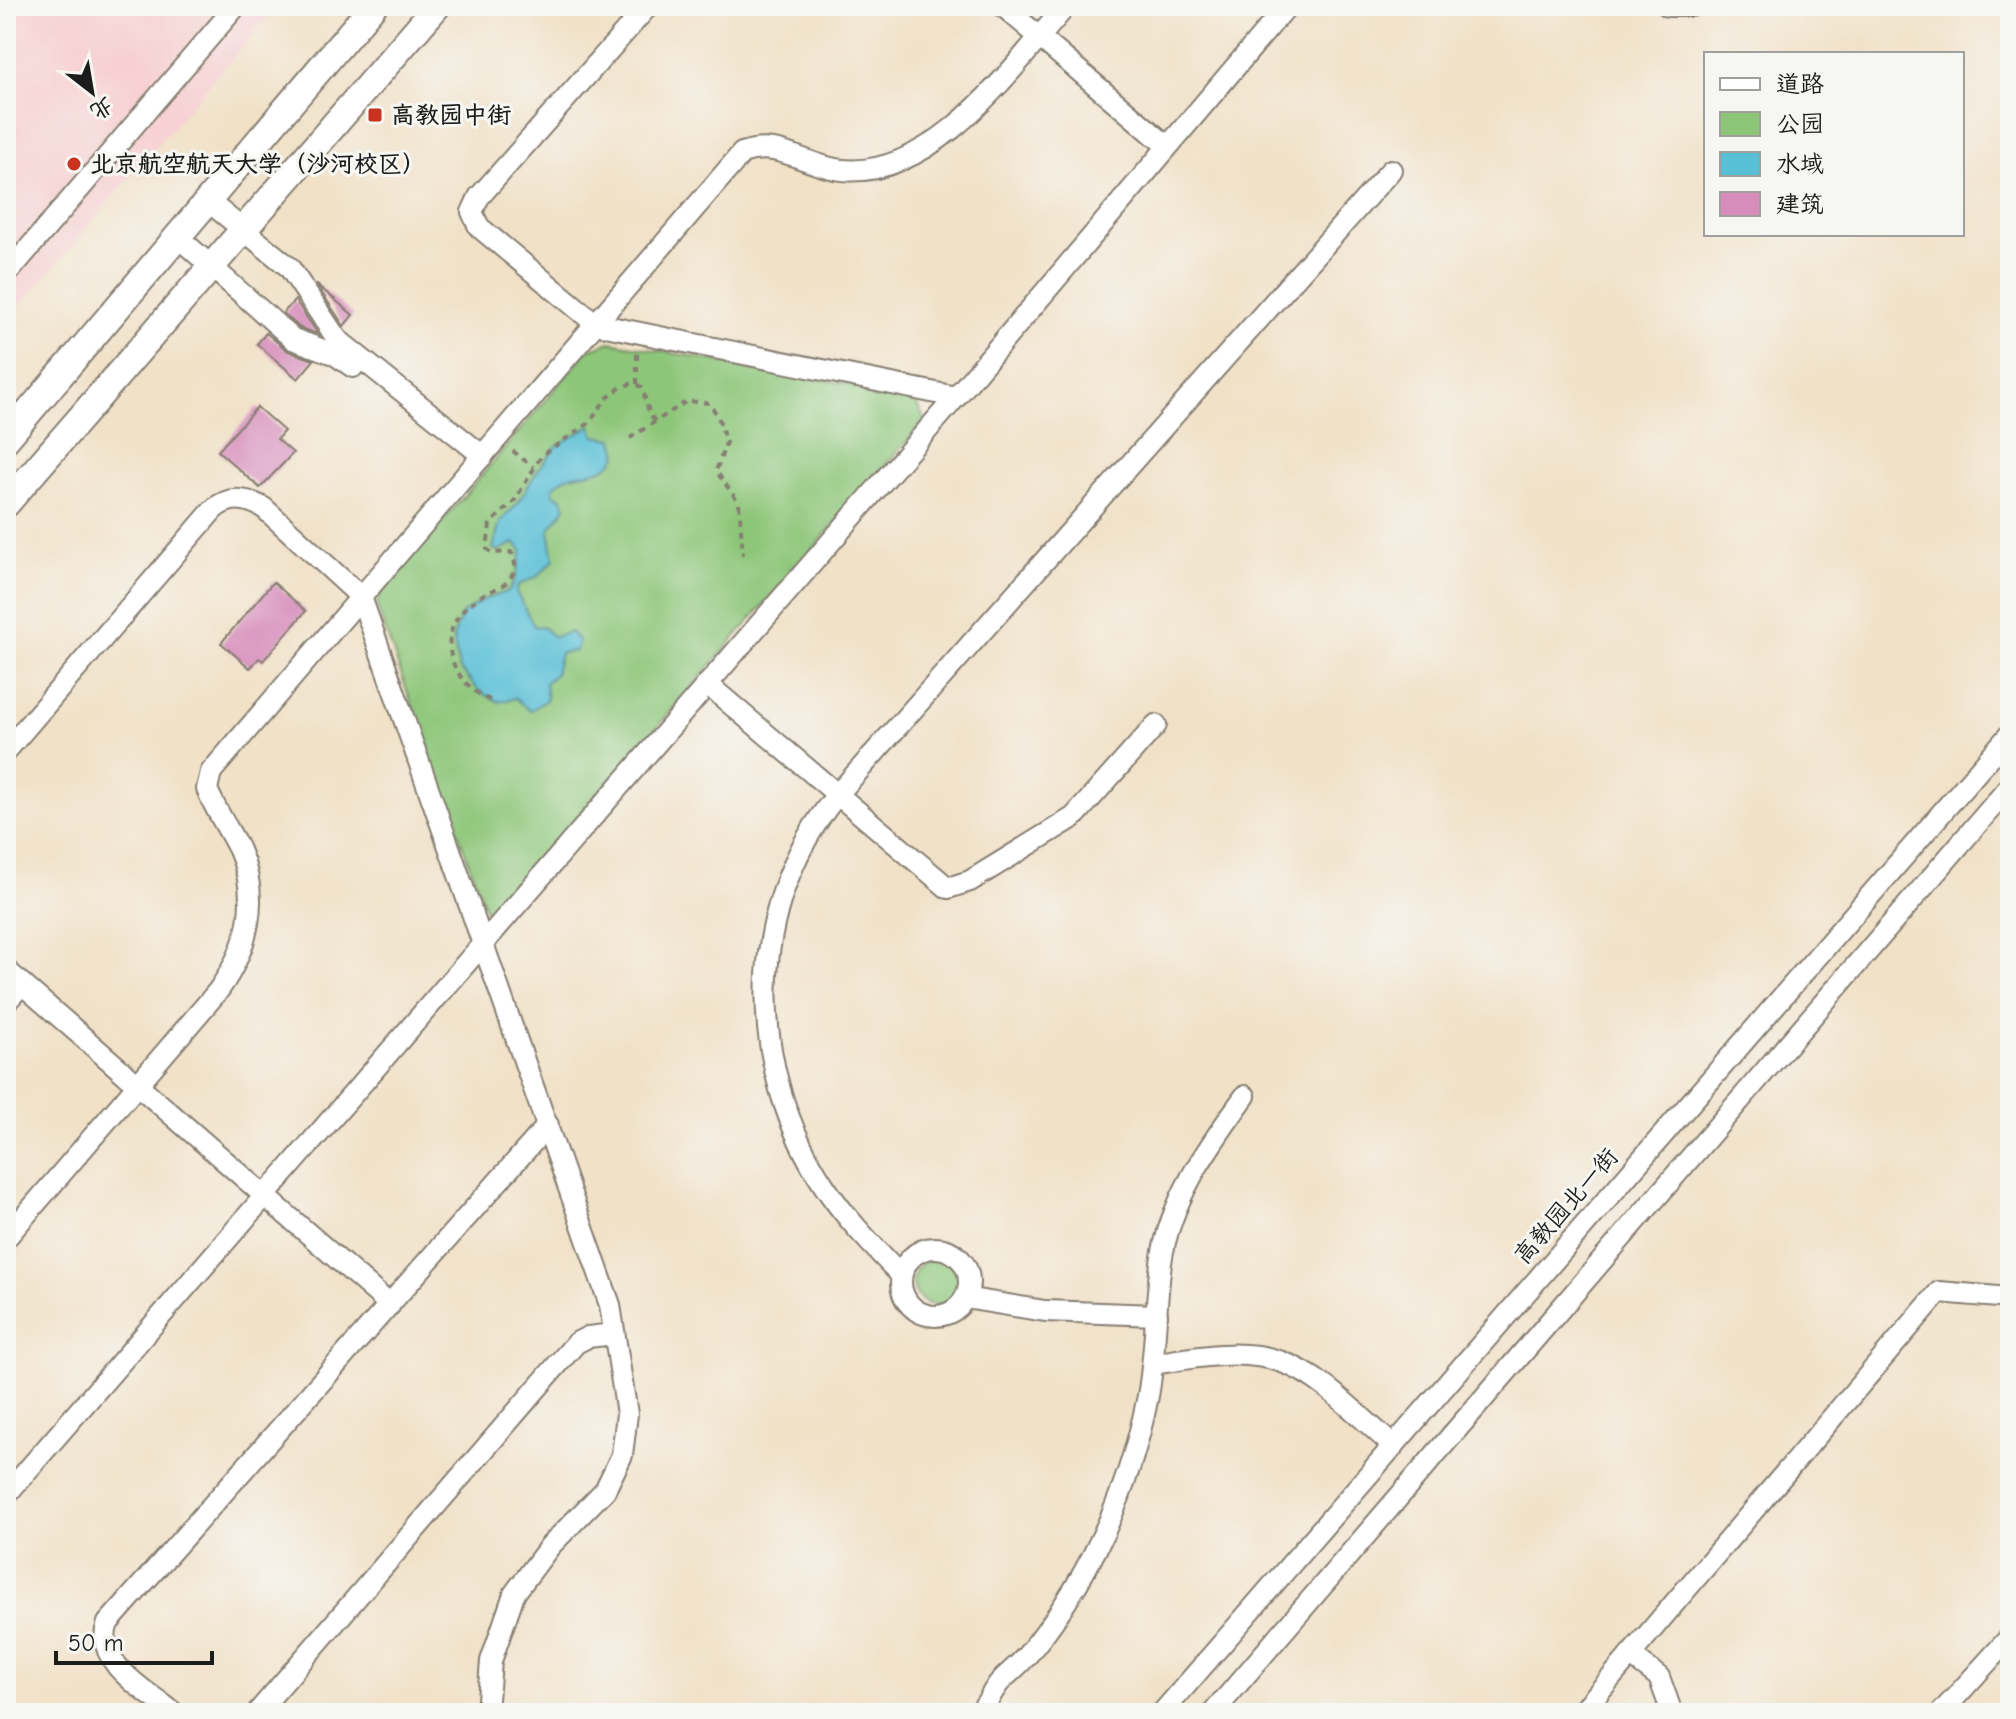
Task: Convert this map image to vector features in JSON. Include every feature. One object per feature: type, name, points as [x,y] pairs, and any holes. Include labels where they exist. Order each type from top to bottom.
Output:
[{"type":"main road","points":[[6,439],[373,6]]},
{"type":"main road","points":[[6,504],[437,6]]},
{"type":"street","points":[[6,275],[236,6]]},
{"type":"street","points":[[648,6],[473,207],[475,221],[483,232],[596,324],[956,397]]},
{"type":"street","points":[[1003,6],[1167,146]]},
{"type":"street","points":[[6,1238],[236,966],[251,911],[245,867],[210,796],[208,778],[742,153],[767,147],[846,171],[875,168],[901,160],[959,123],[1066,6]]},
{"type":"street","points":[[6,1495],[956,397],[1287,6]]},
{"type":"street","points":[[1668,6],[1691,6]]},
{"type":"street","points":[[901,1275],[913,1255],[924,1250],[945,1249],[963,1261],[970,1281],[965,1298],[954,1311],[944,1316],[921,1314],[904,1298],[901,1275],[837,1205],[814,1170],[788,1109],[767,1023],[766,977],[779,900],[801,843],[837,795],[1391,170]]},
{"type":"street","points":[[208,201],[299,279],[337,339],[484,454]]},
{"type":"street","points":[[178,237],[293,339],[343,359],[484,454]]},
{"type":"street","points":[[6,751],[213,510],[227,501],[240,499],[264,508],[361,597],[604,1283],[627,1414],[622,1455],[605,1490],[550,1546],[514,1594],[491,1661],[487,1713]]},
{"type":"street","points":[[707,684],[938,883],[957,887],[1080,812],[1156,725]]},
{"type":"street","name":"高教园北一街","points":[[1162,1713],[2010,734]]},
{"type":"street","points":[[1213,1713],[2010,786]]},
{"type":"street","points":[[6,970],[390,1305]]},
{"type":"street","points":[[6,1002],[22,984]]},
{"type":"street","points":[[978,1713],[992,1691],[1017,1667],[1055,1620],[1089,1565],[1128,1471],[1153,1364],[1162,1260],[1178,1205],[1214,1139],[1245,1096]]},
{"type":"street","points":[[174,1713],[114,1662],[106,1644],[108,1623],[548,1125]]},
{"type":"street","points":[[1581,1713],[1939,1292],[2010,1298]]},
{"type":"street","points":[[965,1298],[1045,1311],[1157,1315]]},
{"type":"street","points":[[257,1713],[576,1343],[588,1337],[614,1334]]},
{"type":"street","points":[[1153,1364],[1240,1354],[1285,1360],[1312,1375],[1393,1446]]},
{"type":"street","points":[[1941,1713],[2010,1637]]},
{"type":"street","points":[[1630,1655],[1659,1677],[1672,1713]]},
{"type":"path","points":[[637,384],[640,333]]},
{"type":"path","points":[[490,700],[478,694],[457,670],[449,648],[449,631],[461,611],[503,586],[513,575],[513,554],[507,550],[492,553],[485,541],[494,518],[515,500],[533,467],[551,447],[588,424],[611,395],[626,384],[637,384],[644,391],[655,422]]},
{"type":"path","points":[[630,438],[691,399],[707,402],[716,413],[726,443],[716,471],[739,503],[743,555]]},
{"type":"path","points":[[484,454],[533,467]]},
{"type":"shaded area","name":"北京航空航天大学（沙河校区）","points":[[6,6],[277,6],[6,322]]},
{"type":"green space","points":[[610,342],[912,395],[925,420],[499,908],[486,911],[377,607],[379,596],[588,350]]},
{"type":"green space","points":[[936,1259],[952,1266],[959,1282],[952,1298],[936,1305],[920,1298],[913,1282],[920,1266]]},
{"type":"water","points":[[591,425],[595,436],[614,439],[618,455],[602,469],[569,477],[553,488],[553,494],[562,498],[566,507],[549,530],[554,560],[537,577],[518,585],[516,592],[534,626],[544,628],[554,637],[571,632],[579,642],[575,651],[560,653],[555,674],[545,683],[547,699],[530,711],[515,698],[499,702],[480,692],[459,668],[453,637],[462,614],[483,600],[509,591],[516,577],[522,550],[515,543],[498,551],[493,549],[500,522],[518,503],[557,446]]},
{"type":"building","points":[[316,284],[353,315],[344,326]]},
{"type":"building","points":[[295,300],[318,334],[300,328],[283,313]]},
{"type":"building","points":[[266,333],[288,351],[314,360],[298,379],[257,344]]},
{"type":"building","points":[[257,407],[284,431],[277,439],[293,453],[260,488],[218,451]]},
{"type":"building","points":[[273,582],[306,611],[263,661],[259,658],[250,668],[221,643]]},
{"type":"place","name":"高教园中街","points":[[375,115]]},
{"type":"place","name":"北京航空航天大学（沙河校区）","points":[[74,164]]}]
